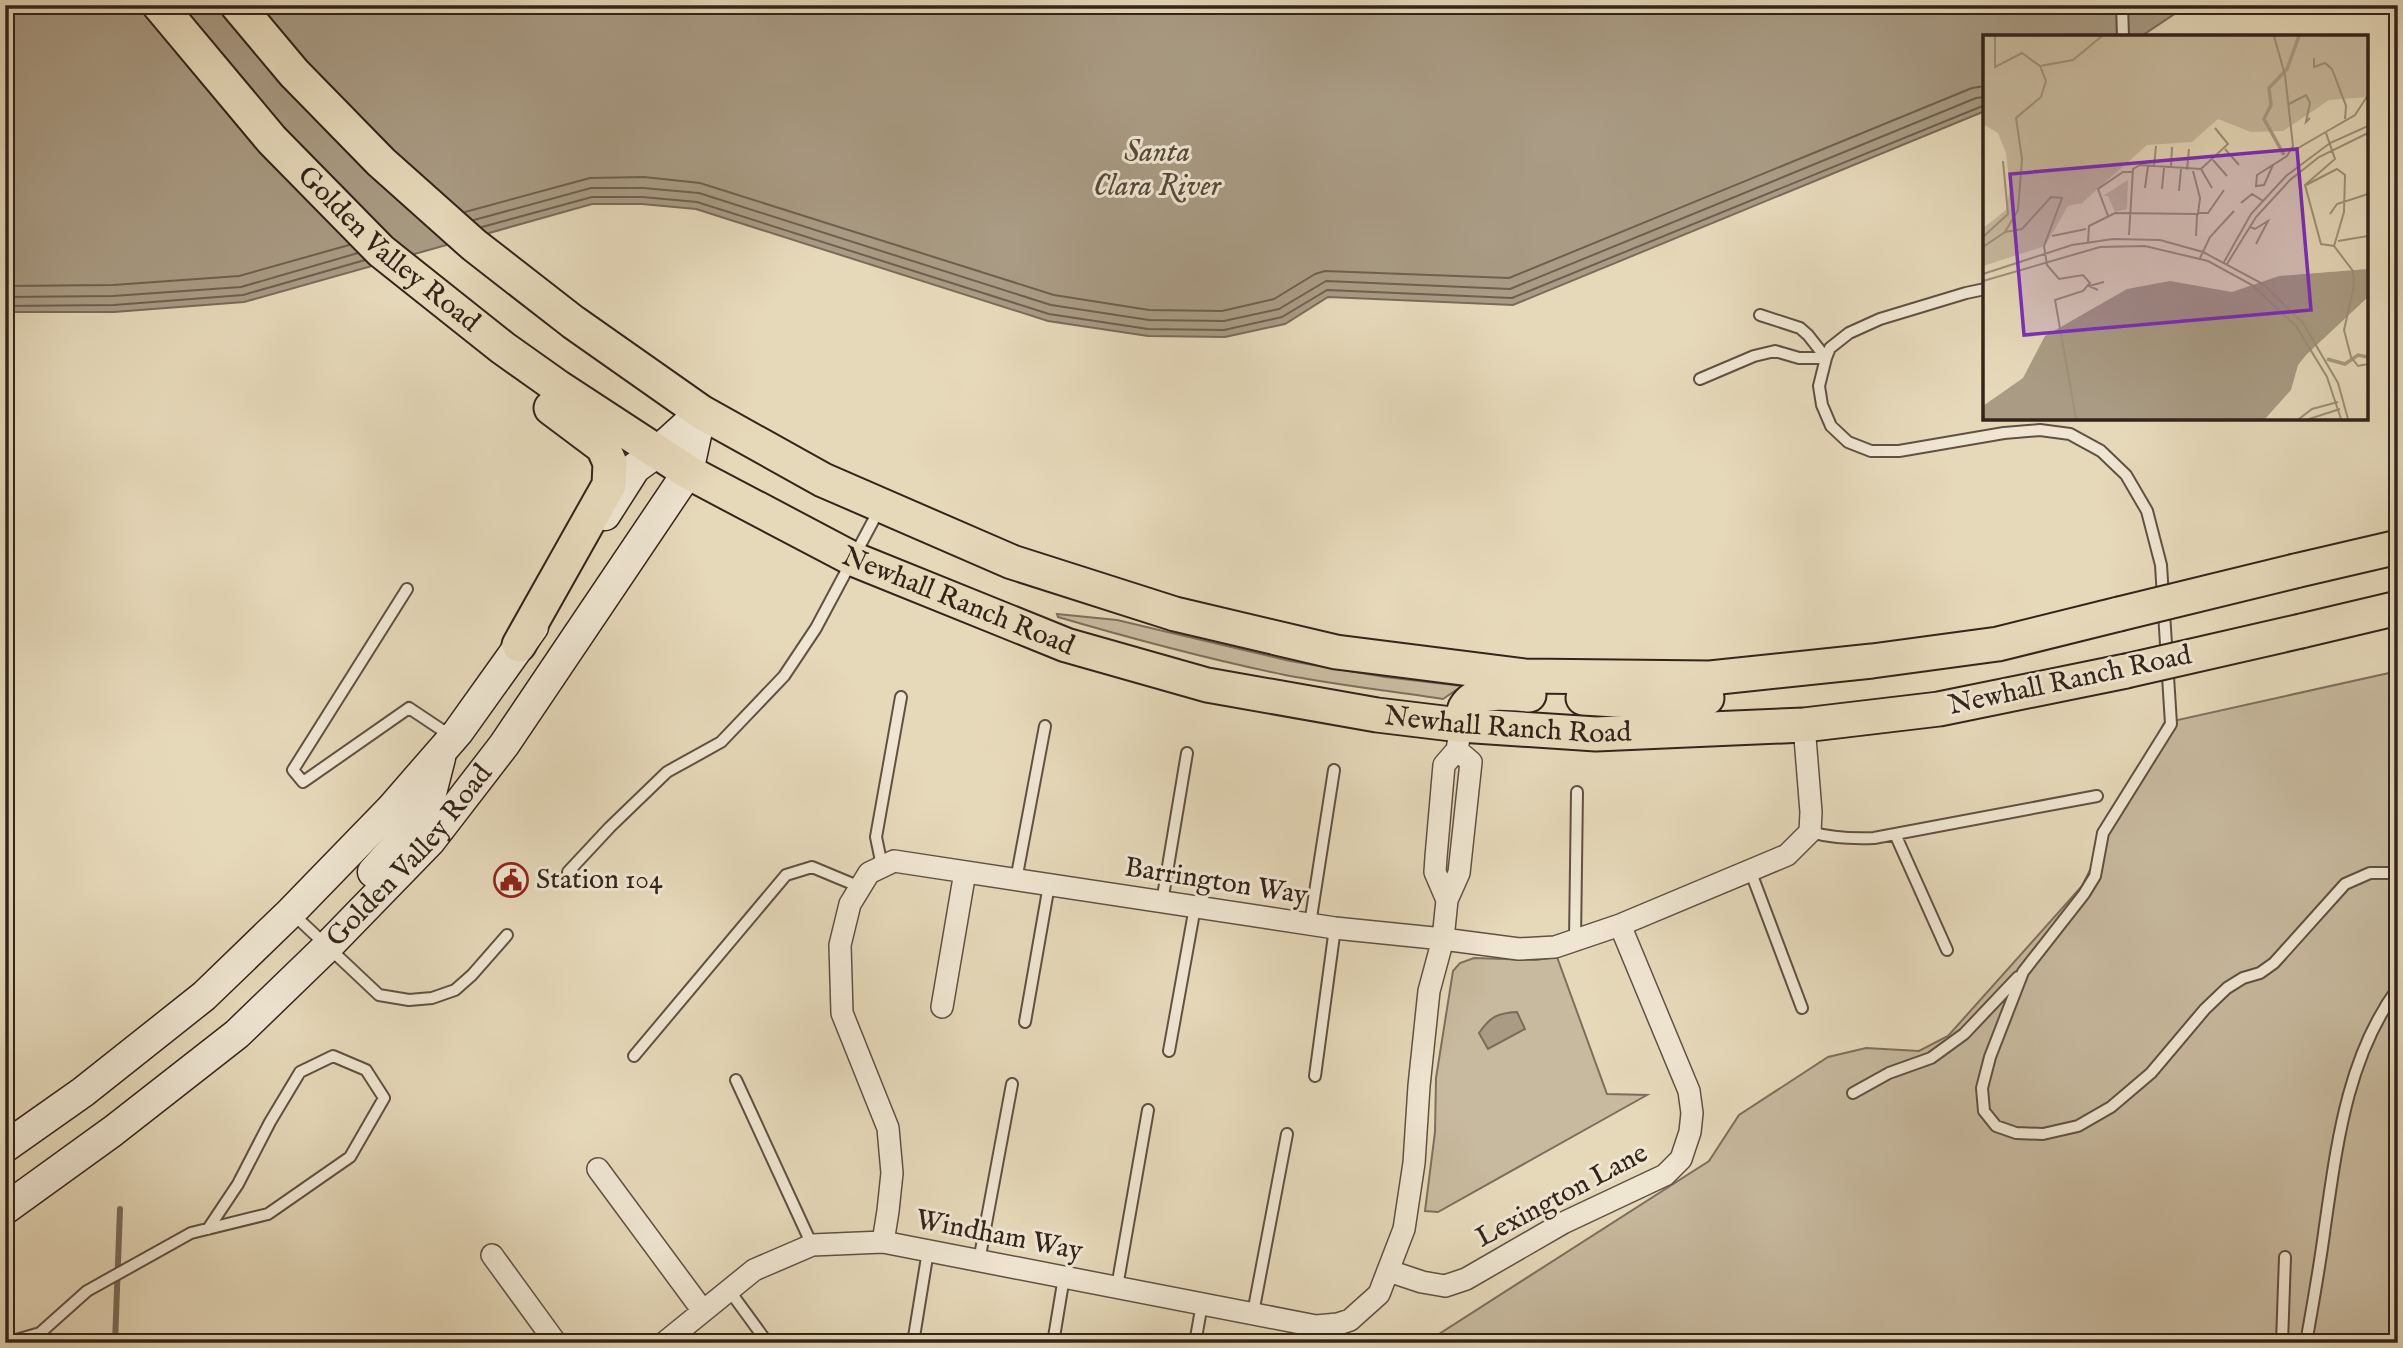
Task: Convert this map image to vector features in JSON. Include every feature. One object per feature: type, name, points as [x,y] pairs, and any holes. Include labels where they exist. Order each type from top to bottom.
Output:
[{"type":"main road","name":"Golden Valley Road","points":[[159,5],[272,140],[381,251],[503,348],[657,452]]},
{"type":"main road","name":"Golden Valley Road","points":[[237,5],[294,73],[381,162],[474,245],[573,322],[701,412]]},
{"type":"main road","points":[[503,348],[521,385],[603,447],[610,463],[609,485],[519,645]]},
{"type":"main road","name":"Golden Valley Road","points":[[5,1147],[83,1092],[204,996],[291,912],[391,809],[448,744],[519,645],[635,468],[701,412]]},
{"type":"main road","name":"Golden Valley Road","points":[[5,1209],[113,1131],[237,1034],[326,948],[430,841],[504,745],[688,472],[701,412]]},
{"type":"main road","name":"Newhall Ranch Road","points":[[701,412],[823,480],[1012,562],[1175,614],[1336,652],[1525,676],[1710,678],[1997,645],[2398,547]]},
{"type":"main road","name":"Newhall Ranch Road","points":[[657,452],[688,472],[853,559],[1066,645],[1207,685],[1377,715],[1459,737],[1804,725],[1939,709],[2126,671],[2398,608]]},
{"type":"main road","points":[[1459,737],[1465,708],[1477,696],[1495,693],[1649,702],[1784,694],[1871,661]]},
{"type":"main road","points":[[373,900],[364,890],[366,880],[398,844],[429,801],[448,744]]},
{"type":"street","points":[[1804,725],[1810,832]]},
{"type":"street","points":[[1389,1271],[1404,1229],[1414,1163],[1429,991],[1443,939],[1447,900],[1435,872],[1444,765],[1459,737]]},
{"type":"street","name":"Barrington Way","points":[[883,866],[894,861],[1335,928],[1519,949],[1555,947],[1620,925],[1787,855],[1810,832]]},
{"type":"street","points":[[883,866],[869,873],[850,904],[840,945],[842,1013],[888,1128],[892,1173],[883,1242]]},
{"type":"street","points":[[942,1007],[965,872]]},
{"type":"street","name":"Lexington Lane","points":[[1389,1271],[1445,1286],[1466,1279],[1563,1223],[1665,1175],[1681,1160],[1690,1132],[1692,1113],[1689,1091],[1620,925]]},
{"type":"street","points":[[598,1169],[703,1311]]},
{"type":"street","name":"Windham Way","points":[[668,1342],[754,1270],[812,1245],[883,1242],[1316,1326],[1338,1325],[1350,1320],[1379,1294],[1389,1271]]},
{"type":"street","points":[[492,1255],[556,1343]]},
{"type":"lane","points":[[2122,5],[2123,35]]},
{"type":"lane","points":[[1853,1093],[1889,1073],[1931,1058],[1964,1034],[2023,972],[2095,876],[2103,832],[2171,724],[2161,565],[2147,511],[2126,475],[2101,451],[2070,434],[2040,430],[2004,433],[1899,451],[1871,451],[1848,442],[1831,426],[1822,405],[1819,386],[1830,348],[1849,334],[1880,319],[1983,289]]},
{"type":"lane","points":[[1760,315],[1800,328],[1826,358]]},
{"type":"lane","points":[[1700,380],[1754,356],[1775,351],[1799,358],[1826,358]]},
{"type":"lane","points":[[568,872],[667,772],[721,742],[784,676],[816,628],[881,505]]},
{"type":"lane","points":[[407,589],[293,770],[303,782],[409,708],[448,744]]},
{"type":"lane","points":[[883,866],[876,837],[901,697]]},
{"type":"lane","points":[[1016,880],[1045,726]]},
{"type":"lane","points":[[1161,902],[1187,753]]},
{"type":"lane","points":[[1310,924],[1334,770]]},
{"type":"lane","points":[[1575,940],[1577,792]]},
{"type":"lane","points":[[1810,832],[1851,839],[1895,834],[2097,796]]},
{"type":"lane","points":[[1895,834],[1947,950]]},
{"type":"lane","points":[[634,1056],[786,875],[811,867],[860,887]]},
{"type":"lane","points":[[1750,870],[1802,1008]]},
{"type":"lane","points":[[2023,972],[1990,1057],[1982,1088],[1984,1111],[1996,1126],[2016,1133],[2043,1134],[2078,1126],[2112,1107],[2151,1073],[2205,1009],[2227,988],[2243,978],[2260,973],[2274,963],[2345,884],[2370,873],[2398,873]]},
{"type":"lane","points":[[1025,1022],[1049,884]]},
{"type":"lane","points":[[1169,1051],[1195,907]]},
{"type":"lane","points":[[291,912],[326,948],[379,995],[410,1000],[432,998],[455,990],[507,935]]},
{"type":"lane","points":[[1315,1076],[1335,928]]},
{"type":"lane","points":[[2306,1343],[2340,1122],[2366,1042],[2385,1005],[2398,988]]},
{"type":"lane","points":[[6,1343],[39,1338],[87,1291],[191,1233],[208,1229],[268,1214],[349,1157],[384,1098],[366,1070],[333,1056],[300,1072],[238,1184],[208,1229]]},
{"type":"lane","points":[[736,1080],[812,1245]]},
{"type":"lane","points":[[979,1261],[1012,1084]]},
{"type":"lane","points":[[1116,1287],[1148,1110]]},
{"type":"lane","points":[[1253,1313],[1287,1134]]},
{"type":"lane","points":[[913,1343],[928,1251]]},
{"type":"lane","points":[[2281,1343],[2285,1257]]},
{"type":"lane","points":[[1053,1343],[1064,1277]]},
{"type":"lane","points":[[729,1290],[764,1338]]},
{"type":"lane","points":[[1195,1343],[1202,1304]]},
{"type":"shaded area","points":[[1057,614],[1117,620],[1290,661],[1385,677],[1462,686],[1443,699],[1305,679],[1171,648],[1058,617]]},
{"type":"shaded area","points":[[2398,671],[2398,1343],[1425,1343],[1709,1161],[1739,1115],[1828,1057],[1866,1048],[1919,1051],[1948,1036],[2082,886],[2164,723]]},
{"type":"shaded area","points":[[1557,957],[1607,1094],[1647,1095],[1438,1212],[1425,1211],[1435,1132],[1436,1078],[1453,971],[1460,963],[1474,958],[1536,960]]},
{"type":"water","name":"Santa Clara River","points":[[5,5],[2188,5],[2143,35],[1983,35],[1983,112],[1513,305],[1328,297],[1285,324],[1225,337],[1148,336],[1048,321],[696,209],[642,204],[592,204],[244,302],[114,312],[5,312]]},
{"type":"water","points":[[1517,1012],[1525,1029],[1488,1049],[1479,1033],[1495,1017]]},
{"type":"waterway","points":[[115,1343],[120,1209]]},
{"type":"place","name":"Station 104","points":[[511,880]]}]
